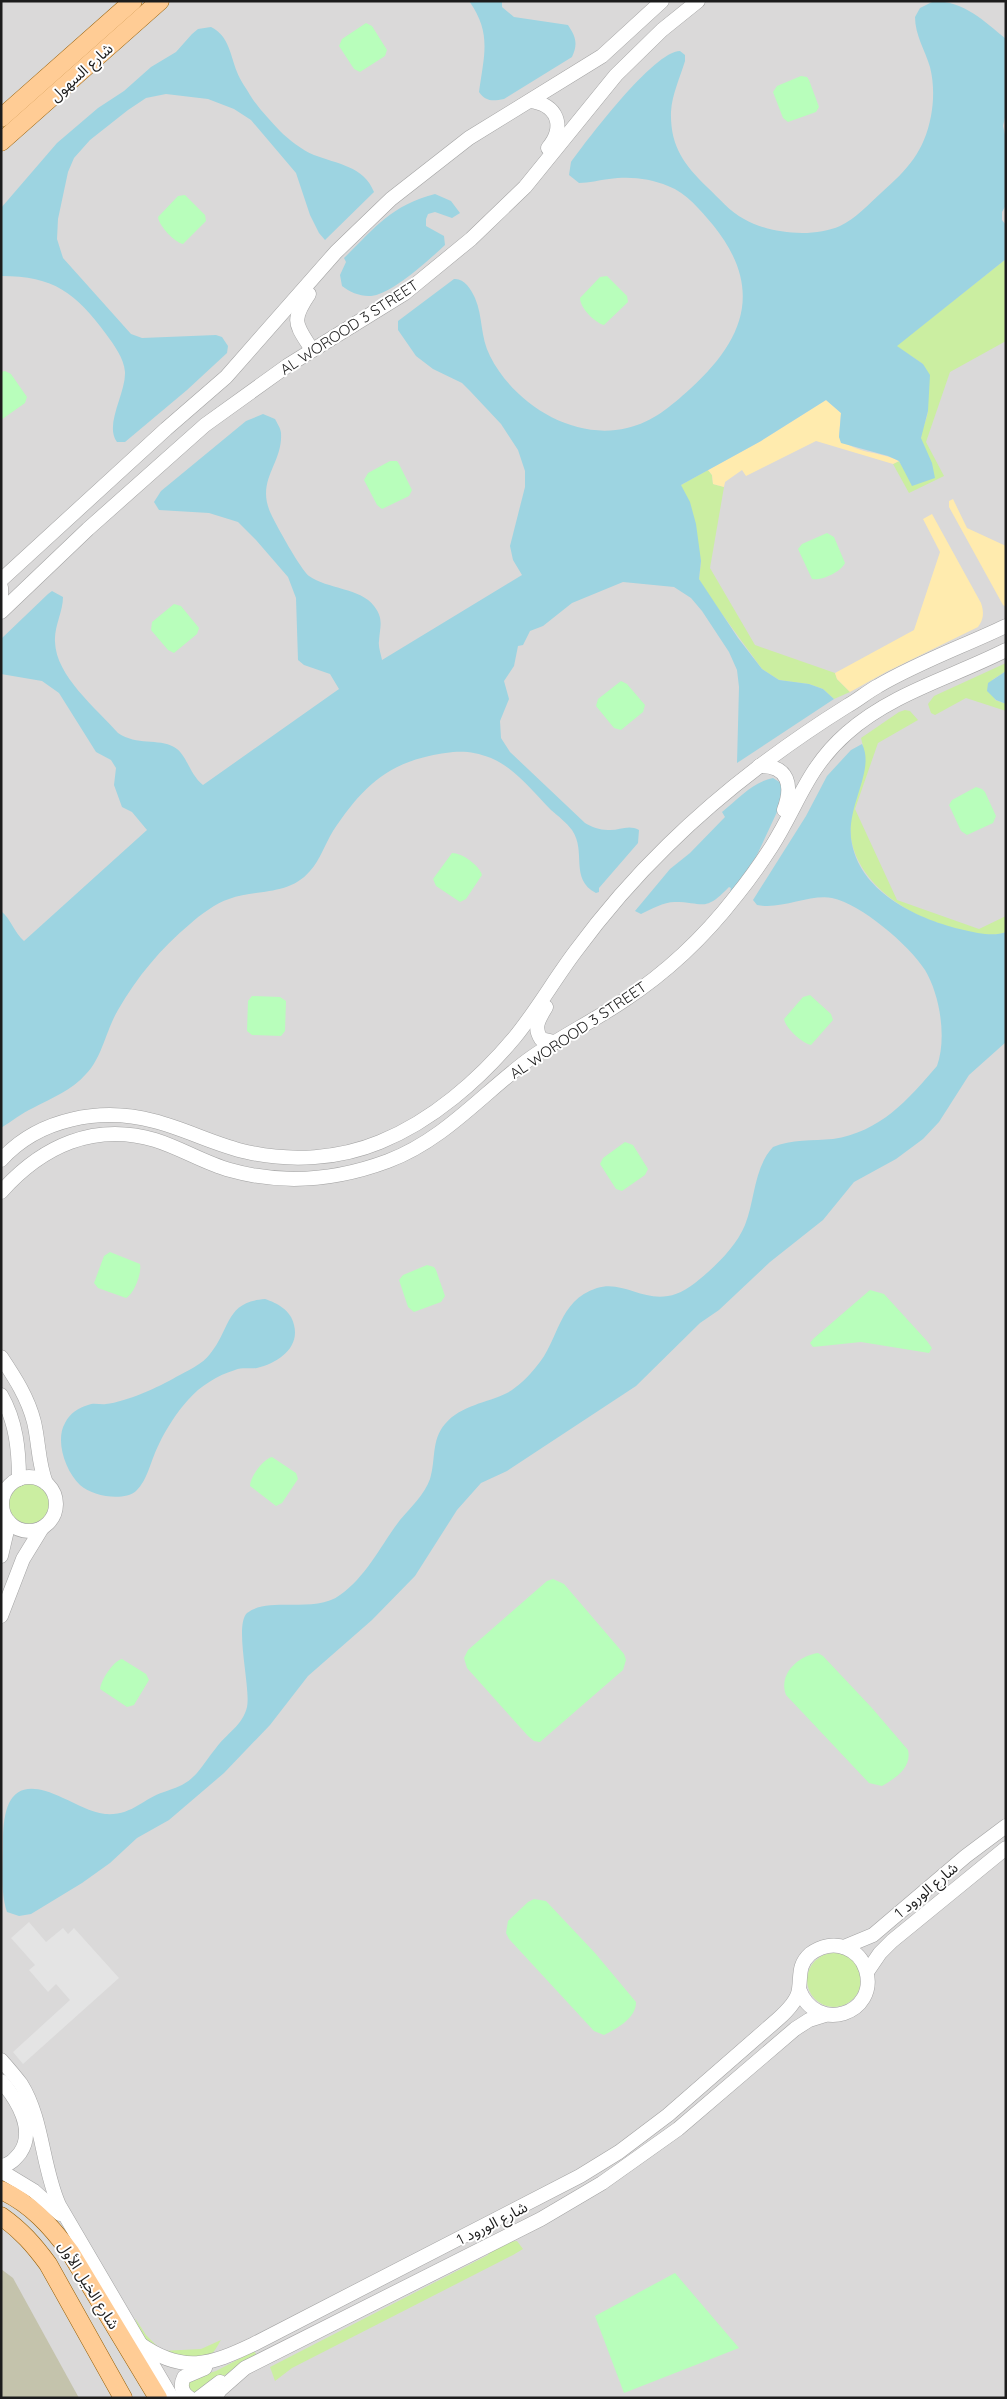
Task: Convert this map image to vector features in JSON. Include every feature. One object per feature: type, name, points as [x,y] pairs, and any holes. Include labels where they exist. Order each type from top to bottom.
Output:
[{"type":"main road","name":"شارع السهول","points":[[1,118],[133,1]]},
{"type":"main road","name":"شارع السهول","points":[[1,142],[160,1]]},
{"type":"main road","name":"شارع الخيل الأول","points":[[1,2190],[33,2210],[54,2229],[138,2352],[158,2398]]},
{"type":"main road","points":[[1,2216],[17,2227],[34,2244],[48,2264],[123,2398]]},
{"type":"main road","points":[[1,2230],[27,2251],[40,2268],[114,2398]]},
{"type":"main road","points":[[138,2352],[140,2383],[147,2398]]},
{"type":"street","points":[[1,580],[158,435],[226,377],[336,252],[385,204],[424,171],[470,138],[602,56],[662,1]]},
{"type":"street","name":"AL WOROOD 3 STREET","points":[[1,612],[180,446],[232,404],[312,350],[382,309],[417,284],[483,228],[525,187],[616,75],[662,30],[698,1]]},
{"type":"street","points":[[525,187],[536,164],[556,136],[558,127],[552,111],[546,106],[530,102]]},
{"type":"street","points":[[312,350],[297,325],[297,312],[336,252]]},
{"type":"street","points":[[1,587],[1,599]]},
{"type":"street","name":"AL WOROOD 3 STREET","points":[[1,1160],[26,1139],[46,1128],[82,1117],[112,1115],[156,1121],[236,1149],[264,1155],[298,1158],[326,1156],[354,1151],[380,1142],[430,1114],[476,1077],[516,1036],[592,930],[647,866],[688,826],[759,766],[877,686],[1006,626]]},
{"type":"street","name":"AL WOROOD 3 STREET","points":[[1,1192],[18,1172],[42,1154],[69,1142],[97,1134],[136,1136],[155,1140],[223,1168],[270,1178],[301,1179],[334,1176],[384,1162],[427,1142],[465,1114],[530,1058],[622,1002],[668,967],[720,916],[773,844],[813,769],[848,731],[866,717],[917,690],[1006,650]]},
{"type":"street","points":[[759,766],[769,766],[778,770],[785,777],[789,786],[789,796],[773,844]]},
{"type":"street","points":[[554,1042],[541,1039],[536,1026],[556,990],[562,970]]},
{"type":"street","points":[[380,1142],[378,1154],[384,1162]]},
{"type":"street","points":[[1,1357],[14,1376],[29,1406],[34,1423],[39,1463],[46,1483],[55,1495],[56,1508],[51,1521],[42,1528],[23,1559],[1,1616]]},
{"type":"street","points":[[1,1395],[11,1417],[17,1437],[19,1479]]},
{"type":"street","points":[[42,1528],[28,1532],[8,1522],[4,1516],[2,1501],[8,1487],[19,1479],[38,1478],[46,1483]]},
{"type":"street","points":[[1,1556],[8,1522]]},
{"type":"street","name":"شارع الورود 1","points":[[138,2352],[196,2365],[210,2363],[244,2350],[541,2198],[600,2164],[668,2115],[777,2020],[789,2007],[799,1989],[801,1967],[811,1953],[827,1946],[844,1947],[873,1935],[966,1856],[1006,1826]]},
{"type":"street","name":"شارع الورود 1","points":[[215,2398],[220,2390],[245,2368],[541,2219],[602,2183],[660,2143],[696,2115],[795,2029],[809,2020],[825,2015],[839,2015],[858,2005],[868,1986],[867,1972],[875,1959],[892,1941],[1006,1848]]},
{"type":"street","points":[[844,1947],[861,1959],[867,1972]]},
{"type":"street","points":[[799,1989],[808,2006],[825,2015]]},
{"type":"street","points":[[1,2060],[21,2085],[29,2102],[52,2189],[68,2222],[138,2352],[172,2398]]},
{"type":"street","points":[[1,2081],[15,2101],[26,2127],[26,2138],[16,2159],[1,2166]]},
{"type":"street","points":[[1,2171],[34,2191],[68,2222]]},
{"type":"street","points":[[190,2398],[183,2392],[181,2387],[184,2377],[226,2361],[244,2350]]},
{"type":"street","points":[[199,2398],[230,2375],[245,2368]]},
{"type":"shaded area","points":[[1,1],[1006,1],[1006,2398],[1,2398]]},
{"type":"shaded area","points":[[29,1922],[46,1942],[63,1928],[68,1934],[74,1928],[119,1978],[23,2064],[13,2052],[70,2000],[56,1984],[48,1992],[29,1970],[35,1965],[11,1938]]},
{"type":"shaded area","points":[[1,2269],[13,2278],[79,2398],[1,2398]]},
{"type":"green space","points":[[366,23],[372,26],[387,50],[385,56],[360,72],[354,69],[339,46],[342,39]]},
{"type":"green space","points":[[801,76],[807,77],[809,80],[819,107],[816,112],[788,122],[783,118],[773,92],[777,86]]},
{"type":"green space","points":[[185,195],[205,215],[206,221],[183,244],[179,243],[168,233],[161,225],[158,217],[178,196]]},
{"type":"green space","points":[[1006,259],[1006,341],[950,372],[926,442],[944,476],[909,493],[893,464],[899,461],[903,468],[922,444],[921,435],[928,413],[928,398],[923,364],[896,346]]},
{"type":"green space","points":[[607,276],[627,296],[628,302],[604,325],[600,324],[589,314],[582,306],[580,298],[600,277]]},
{"type":"green space","points":[[5,371],[11,374],[27,397],[25,403],[1,420],[1,372]]},
{"type":"green space","points":[[390,461],[397,461],[412,490],[409,496],[382,509],[377,505],[364,480],[368,473]]},
{"type":"green space","points":[[708,470],[712,475],[713,484],[724,487],[710,568],[755,645],[835,673],[837,679],[850,692],[834,699],[823,689],[809,684],[779,680],[762,669],[706,592],[699,579],[701,561],[681,485]]},
{"type":"green space","points":[[827,533],[834,537],[845,563],[839,570],[830,575],[820,579],[812,579],[798,549],[802,544]]},
{"type":"green space","points":[[174,604],[181,606],[199,628],[197,634],[174,653],[168,650],[151,630],[152,622]]},
{"type":"green space","points":[[1006,663],[1006,671],[992,680],[995,700],[1006,704],[1006,711],[966,698],[935,715],[931,713],[928,704],[934,696]]},
{"type":"green space","points":[[621,681],[627,684],[645,705],[643,712],[621,730],[614,728],[596,706],[598,699]]},
{"type":"green space","points":[[910,711],[918,720],[878,743],[855,809],[897,900],[979,929],[1006,916],[1006,932],[989,935],[970,933],[918,915],[901,906],[886,894],[872,881],[861,866],[854,849],[850,831],[852,811],[864,769],[865,760],[861,738],[899,712]]},
{"type":"green space","points":[[976,787],[985,792],[996,816],[993,823],[967,835],[961,831],[949,805],[952,800]]},
{"type":"green space","points":[[452,853],[470,860],[482,875],[466,899],[460,902],[436,886],[433,879]]},
{"type":"green space","points":[[810,995],[831,1014],[833,1020],[811,1045],[803,1042],[795,1035],[784,1019],[803,997]]},
{"type":"green space","points":[[252,996],[280,997],[286,1001],[285,1031],[281,1036],[252,1035],[247,1031],[248,1001]]},
{"type":"green space","points":[[625,1142],[633,1145],[648,1169],[645,1175],[622,1191],[616,1189],[600,1164],[603,1158]]},
{"type":"green space","points":[[110,1252],[140,1264],[137,1283],[126,1298],[98,1288],[94,1283],[104,1256]]},
{"type":"green space","points":[[427,1265],[434,1267],[436,1270],[445,1296],[441,1302],[414,1312],[408,1307],[399,1280],[403,1275]]},
{"type":"green space","points":[[870,1290],[884,1294],[927,1341],[932,1348],[929,1353],[861,1342],[813,1347],[810,1343],[813,1339]]},
{"type":"green space","points":[[272,1457],[296,1473],[298,1479],[282,1503],[276,1506],[250,1486],[252,1478],[258,1469],[268,1458]]},
{"type":"green space","points":[[25,1483],[33,1483],[44,1489],[50,1504],[44,1519],[33,1525],[25,1525],[14,1519],[8,1508],[8,1500],[14,1489]]},
{"type":"green space","points":[[553,1579],[564,1584],[624,1654],[626,1660],[623,1670],[540,1742],[534,1741],[528,1736],[467,1668],[464,1658],[468,1650],[547,1581]]},
{"type":"green space","points":[[818,1653],[872,1708],[908,1750],[908,1762],[905,1767],[897,1776],[882,1786],[869,1783],[786,1695],[785,1680],[791,1667],[803,1658]]},
{"type":"green space","points":[[122,1659],[146,1674],[149,1680],[134,1705],[127,1707],[100,1689],[108,1671],[115,1663]]},
{"type":"green space","points":[[534,1899],[546,1901],[595,1953],[636,2002],[630,2018],[620,2026],[604,2035],[594,2031],[509,1939],[506,1933],[508,1921],[528,1902]]},
{"type":"green space","points":[[829,1953],[839,1953],[849,1957],[857,1965],[861,1980],[857,1995],[849,2003],[839,2007],[829,2007],[819,2003],[811,1995],[807,1985],[807,1975],[811,1965],[819,1957]]},
{"type":"green space","points":[[517,2241],[523,2249],[513,2255],[292,2368],[275,2381],[270,2367],[488,2255],[489,2251],[507,2242]]},
{"type":"green space","points":[[675,2273],[739,2348],[624,2393],[595,2316]]},
{"type":"green space","points":[[135,2318],[146,2335],[162,2351],[201,2349],[221,2340],[213,2352],[206,2357],[186,2358],[170,2355],[157,2351],[146,2342]]},
{"type":"green space","points":[[254,2351],[258,2357],[228,2373],[193,2397],[186,2382],[189,2379],[216,2371]]},
{"type":"sand","points":[[826,400],[841,413],[839,437],[846,443],[860,450],[899,461],[893,464],[816,441],[746,476],[742,470],[725,482],[724,487],[713,484],[712,475],[708,470],[761,441]]},
{"type":"sand","points":[[953,499],[967,528],[1006,546],[1006,607],[1003,605],[949,507],[949,501]]},
{"type":"sand","points":[[932,514],[981,603],[983,612],[981,621],[978,627],[886,672],[850,692],[837,679],[835,673],[914,630],[940,552],[923,519]]},
{"type":"water","points":[[469,1],[502,1],[502,7],[514,17],[568,25],[575,41],[572,57],[504,99],[487,99],[479,92],[484,55],[484,34]]},
{"type":"water","points":[[934,1],[955,4],[964,8],[1006,39],[1006,113],[1003,126],[1006,139],[1006,205],[1002,212],[1002,220],[1006,225],[1006,259],[897,346],[923,364],[930,375],[928,411],[921,438],[932,463],[935,478],[912,486],[899,461],[888,456],[841,443],[839,437],[841,413],[826,400],[761,441],[681,485],[690,502],[696,524],[701,561],[699,579],[738,638],[762,669],[779,680],[809,684],[823,689],[834,699],[737,763],[739,687],[737,670],[729,652],[702,611],[691,598],[674,587],[623,582],[572,603],[543,626],[530,631],[523,645],[518,646],[514,666],[504,681],[509,699],[500,721],[501,738],[510,752],[585,823],[602,829],[635,828],[639,830],[638,843],[599,888],[599,892],[596,893],[588,887],[583,880],[580,873],[578,847],[572,830],[523,781],[500,762],[483,755],[468,752],[446,753],[413,760],[385,774],[352,804],[333,831],[314,867],[302,879],[292,885],[272,891],[239,896],[224,901],[203,913],[179,933],[150,964],[125,998],[96,1060],[86,1074],[68,1089],[25,1112],[1,1128],[1,911],[24,941],[147,830],[132,812],[122,807],[114,785],[116,768],[111,760],[96,752],[59,693],[42,681],[1,674],[1,639],[52,591],[63,597],[55,642],[57,655],[70,679],[118,733],[140,741],[168,744],[174,747],[182,754],[194,775],[203,785],[339,689],[330,674],[304,665],[298,660],[296,598],[288,577],[256,540],[238,522],[209,513],[159,510],[154,502],[161,491],[246,421],[263,414],[275,419],[281,433],[278,454],[266,491],[271,514],[295,557],[309,576],[325,584],[361,596],[374,606],[380,619],[379,648],[382,660],[522,575],[513,560],[510,546],[525,487],[525,471],[518,450],[501,424],[462,383],[433,369],[416,356],[398,330],[398,321],[454,279],[461,280],[469,288],[478,305],[490,356],[514,389],[530,403],[547,415],[566,424],[586,429],[607,431],[627,428],[653,418],[690,389],[724,351],[735,332],[741,312],[743,291],[739,270],[729,248],[713,225],[693,202],[675,189],[661,183],[639,178],[616,178],[579,183],[569,175],[571,162],[591,135],[638,80],[654,65],[669,55],[680,51],[685,55],[685,61],[673,99],[671,124],[680,154],[699,179],[734,213],[766,228],[792,233],[805,233],[829,230],[840,226],[862,211],[907,168],[924,140],[932,110],[933,85],[930,67],[918,36],[915,17],[920,8]]},
{"type":"water","points":[[211,27],[222,35],[225,40],[238,75],[253,100],[280,131],[309,153],[357,171],[369,183],[374,192],[325,240],[319,233],[310,215],[296,173],[251,120],[234,109],[208,99],[166,94],[146,98],[90,140],[74,158],[68,172],[58,219],[57,239],[63,258],[131,334],[142,338],[216,335],[222,337],[228,346],[227,353],[187,390],[125,442],[117,442],[113,427],[114,418],[125,372],[121,357],[95,320],[74,298],[50,284],[36,279],[1,276],[1,208],[57,143],[98,108],[124,91],[151,67],[176,52],[198,29]]},
{"type":"water","points":[[435,194],[451,201],[460,213],[452,218],[435,212],[428,214],[426,226],[444,236],[445,245],[404,279],[379,294],[370,296],[360,295],[342,286],[340,275],[346,262],[344,258],[365,237],[395,211],[419,199]]},
{"type":"water","points":[[1006,671],[1006,704],[996,700],[987,691],[988,683]]},
{"type":"water","points":[[862,744],[865,766],[852,817],[851,830],[852,844],[858,862],[880,891],[912,912],[969,931],[991,934],[1006,932],[1006,1042],[969,1075],[939,1122],[923,1139],[896,1159],[854,1182],[823,1220],[770,1262],[719,1310],[700,1323],[636,1386],[507,1471],[481,1483],[457,1510],[415,1576],[372,1620],[308,1676],[270,1725],[224,1773],[169,1820],[137,1838],[110,1863],[82,1883],[31,1914],[19,1916],[7,1912],[2,1869],[4,1826],[6,1813],[15,1794],[23,1790],[47,1791],[84,1808],[105,1814],[114,1814],[130,1810],[156,1795],[178,1787],[193,1777],[242,1719],[247,1707],[248,1698],[242,1630],[243,1620],[247,1613],[256,1608],[267,1606],[305,1605],[330,1601],[349,1588],[365,1570],[400,1520],[425,1490],[432,1472],[434,1450],[438,1437],[445,1424],[451,1418],[466,1408],[507,1393],[523,1381],[544,1356],[566,1312],[584,1294],[597,1288],[609,1286],[654,1296],[667,1296],[680,1292],[695,1283],[724,1257],[741,1233],[748,1215],[758,1174],[773,1147],[795,1141],[833,1139],[865,1129],[892,1113],[937,1066],[942,1030],[935,992],[918,960],[896,938],[857,908],[832,898],[814,898],[766,906],[757,905],[753,900],[806,816],[827,776],[851,750]]},
{"type":"water","points":[[773,778],[781,783],[783,798],[757,855],[733,892],[730,892],[731,888],[729,887],[714,900],[704,904],[671,902],[641,914],[635,911],[670,869],[690,853],[725,817],[722,812],[752,787]]},
{"type":"water","points":[[265,1299],[287,1311],[294,1325],[294,1341],[286,1353],[265,1366],[238,1369],[222,1375],[193,1395],[168,1427],[156,1450],[144,1481],[136,1491],[116,1497],[100,1495],[80,1485],[66,1464],[61,1446],[62,1430],[67,1419],[75,1411],[90,1404],[114,1403],[142,1394],[194,1367],[210,1354],[230,1318],[242,1305]]}]
